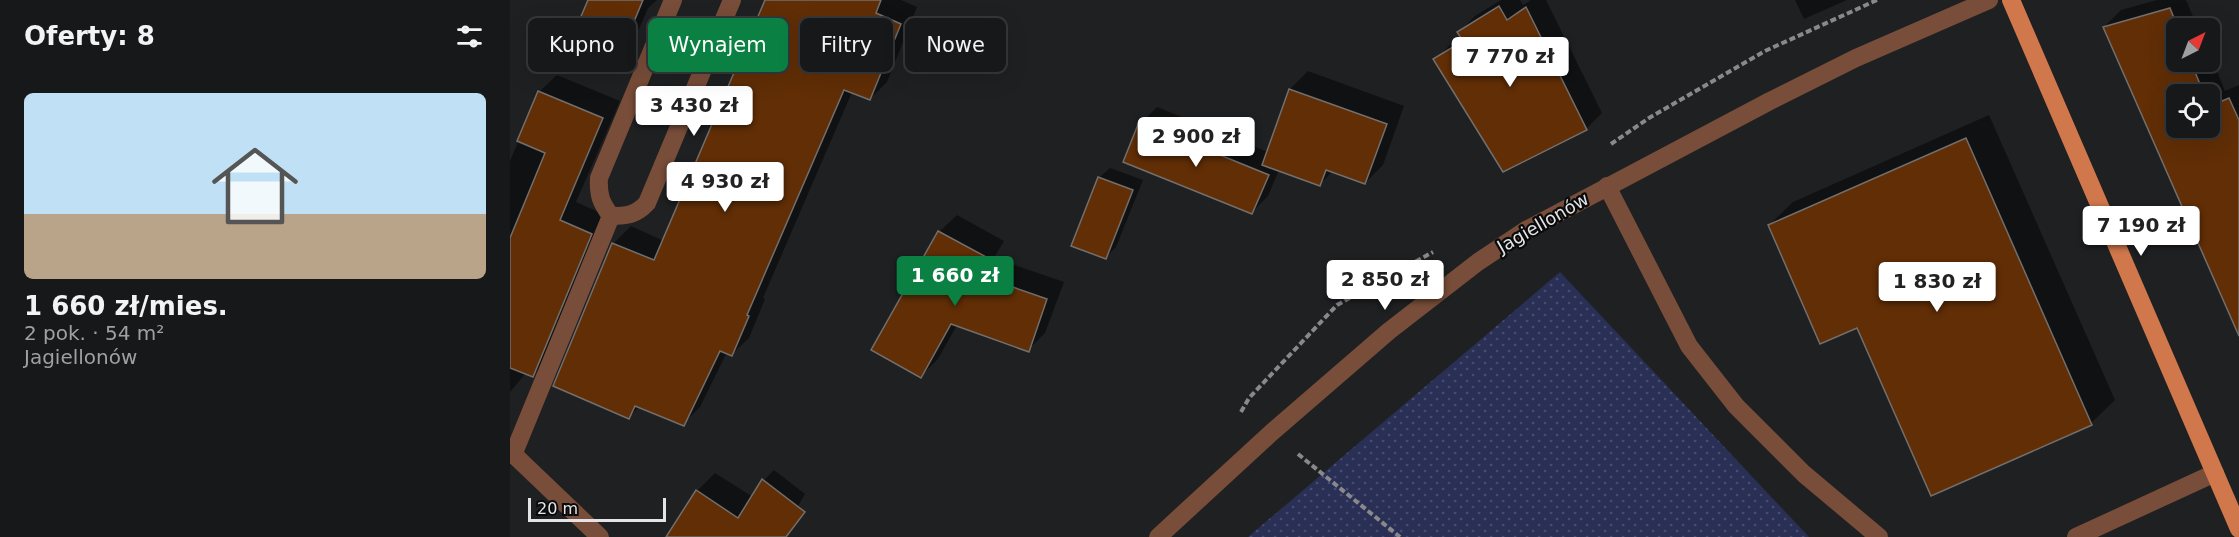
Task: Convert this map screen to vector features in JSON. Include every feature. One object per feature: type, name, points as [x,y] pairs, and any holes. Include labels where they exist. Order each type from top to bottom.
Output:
[{"type":"main road","points":[[2011,0],[2239,528]]},
{"type":"street","points":[[611,216],[602,205],[598,192],[599,178],[673,0]]},
{"type":"street","points":[[611,216],[628,216],[639,211],[646,202],[732,0]]},
{"type":"street","name":"Jagiellonów","points":[[1158,537],[1271,433],[1389,331],[1478,262],[1526,230],[1845,64],[1989,0]]},
{"type":"street","points":[[1607,186],[1689,346],[1736,406],[1789,459],[1879,537]]},
{"type":"street","points":[[600,537],[512,453],[611,216]]},
{"type":"street","points":[[2076,537],[2215,473]]},
{"type":"path","points":[[1271,433],[1400,537]]},
{"type":"shaded area","points":[[1560,272],[1809,537],[1248,537]]},
{"type":"building","points":[[588,0],[643,0],[636,18],[580,18]]},
{"type":"building","points":[[765,0],[881,0],[876,13],[887,18],[800,18],[800,72],[881,72],[870,100],[844,90],[747,315],[749,316],[732,356],[720,351],[684,426],[635,406],[629,419],[553,386],[612,243],[654,260],[734,72],[788,72],[788,18],[757,18]]},
{"type":"building","points":[[1499,6],[1507,20],[1526,7],[1587,130],[1503,172],[1433,59],[1463,41],[1457,32]]},
{"type":"building","points":[[2170,8],[2174,18],[2166,18],[2166,72],[2195,72],[2200,84],[2166,84],[2166,138],[2220,138],[2220,102],[2229,98],[2239,120],[2239,336],[2103,27]]},
{"type":"building","points":[[893,20],[901,24],[893,44]]},
{"type":"building","points":[[1289,89],[1387,124],[1365,184],[1326,170],[1320,186],[1262,165]]},
{"type":"building","points":[[538,91],[603,118],[560,220],[592,234],[533,377],[510,368],[510,238],[545,153],[517,141]]},
{"type":"building","points":[[1139,122],[1269,175],[1252,214],[1123,162]]},
{"type":"building","points":[[1966,138],[2092,425],[1931,496],[1857,328],[1820,344],[1768,225]]},
{"type":"building","points":[[1098,177],[1133,190],[1106,259],[1071,246]]},
{"type":"building","points":[[938,231],[988,258],[978,275],[1047,299],[1029,352],[951,324],[921,378],[871,350]]},
{"type":"building","points":[[762,479],[805,512],[786,537],[666,537],[696,490],[738,518]]}]
